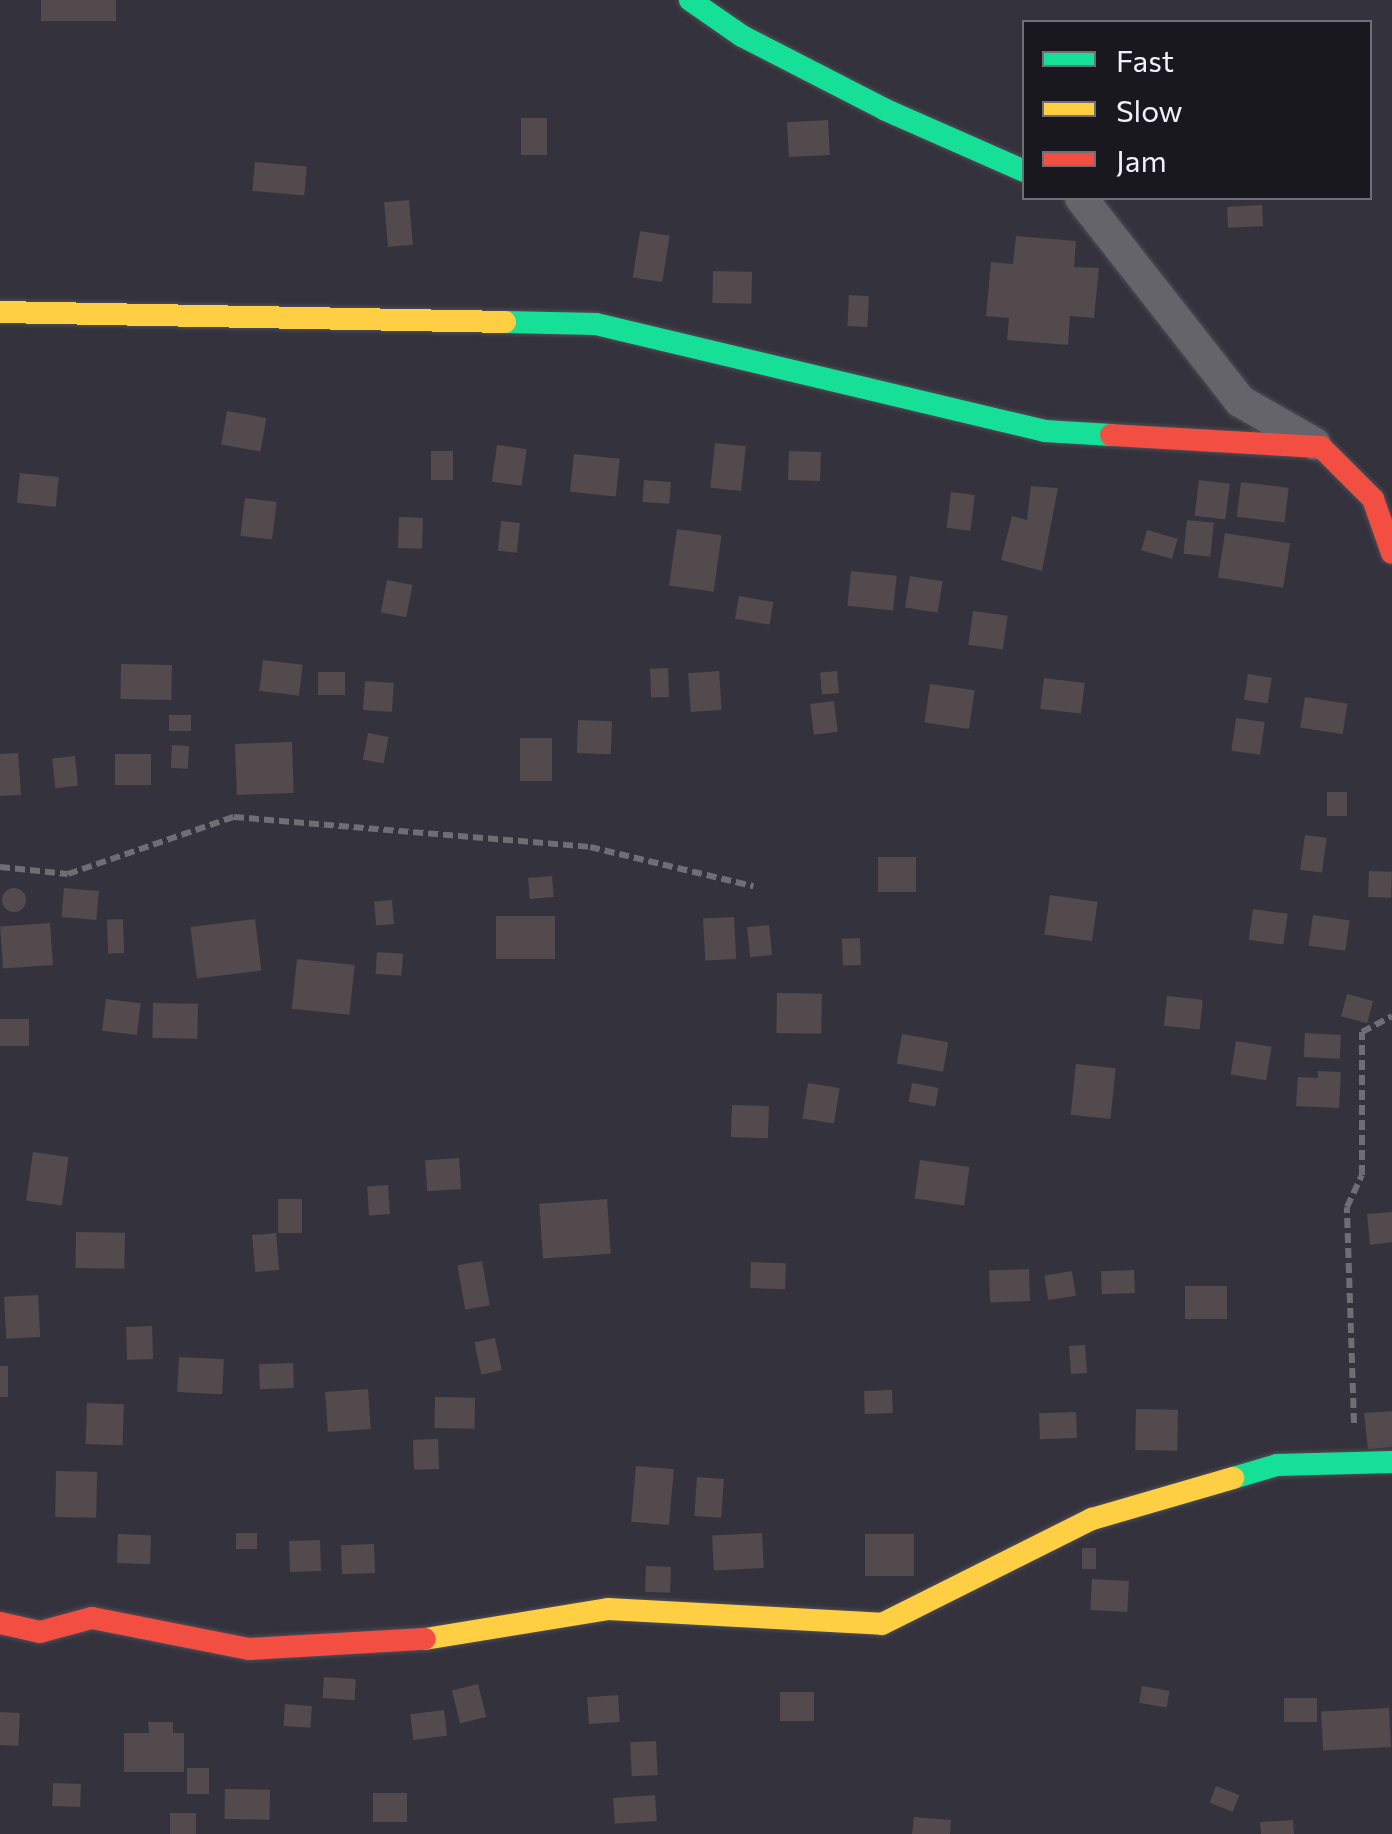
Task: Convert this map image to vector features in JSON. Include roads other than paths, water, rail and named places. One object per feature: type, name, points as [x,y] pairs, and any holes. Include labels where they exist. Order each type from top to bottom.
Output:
[{"type":"street","points":[[690,0],[742,36],[886,110],[1022,170]]},
{"type":"street","points":[[1082,200],[1240,401],[1321,448],[1373,499],[1392,553]]},
{"type":"street","points":[[0,312],[596,324],[1045,431],[1321,448]]},
{"type":"street","points":[[0,1623],[40,1632],[92,1618],[248,1649],[442,1638],[608,1609],[882,1624],[1092,1519],[1278,1465],[1392,1462]]}]
